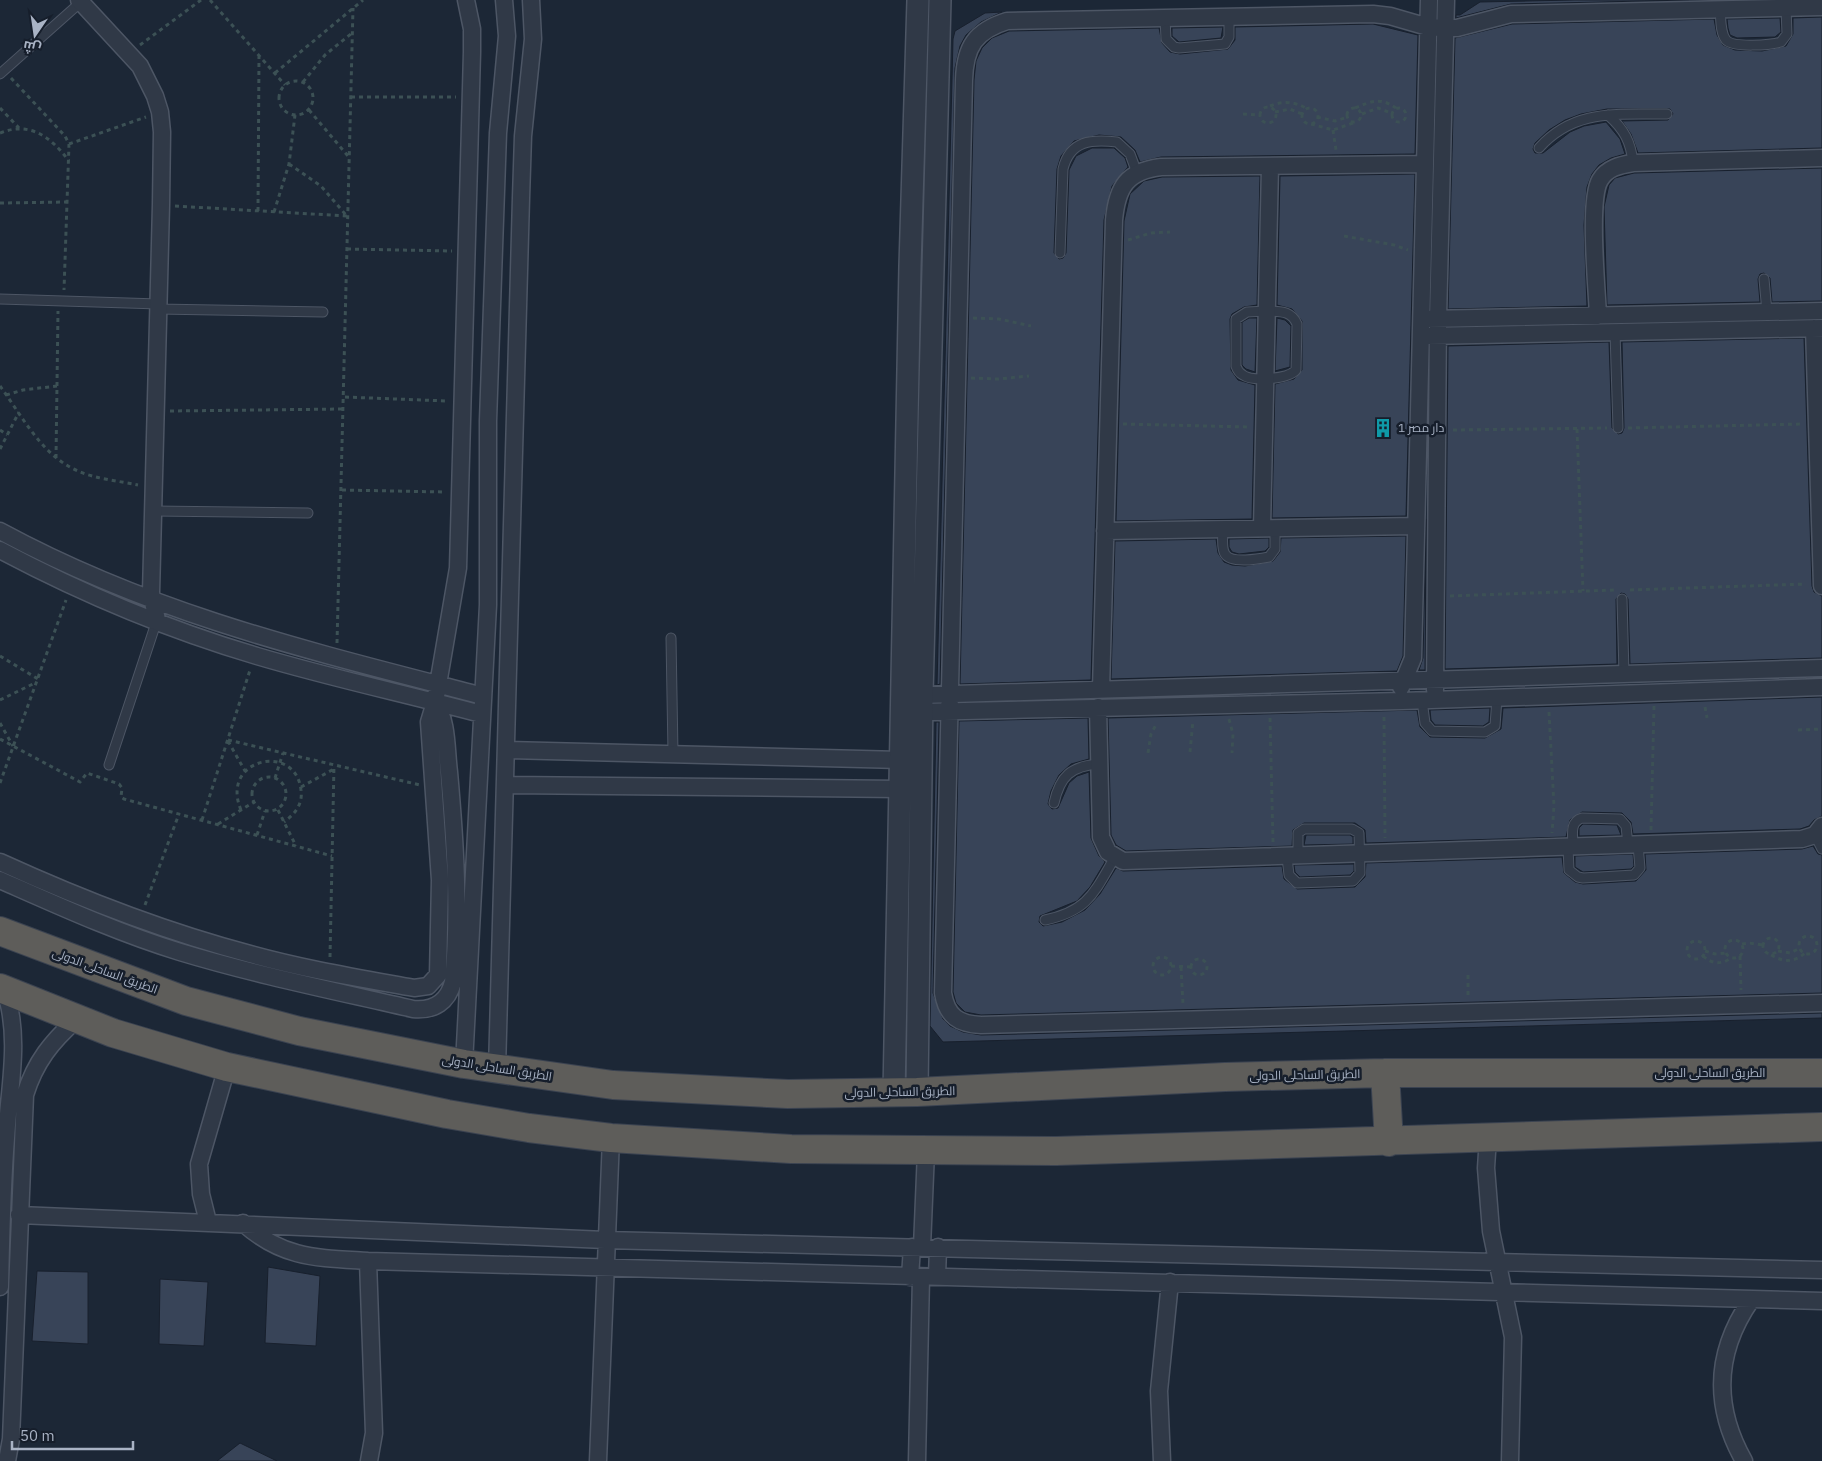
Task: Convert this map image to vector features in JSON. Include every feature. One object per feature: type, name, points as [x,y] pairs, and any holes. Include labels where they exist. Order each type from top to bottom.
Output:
[{"type":"highway","name":"الطريق الساحلى الدولى","points":[[0,932],[186,1001],[299,1031],[464,1064],[623,1086],[788,1094],[906,1092],[1225,1077],[1385,1073],[1822,1072]]},
{"type":"highway","points":[[2,989],[77,1019],[170,1052],[227,1067],[447,1114],[529,1128],[611,1138],[791,1150],[1056,1151],[1822,1127]]},
{"type":"highway","points":[[1385,1073],[1389,1142]]},
{"type":"street","points":[[0,862],[50,885],[139,920],[252,955],[414,988],[428,986],[434,982],[439,968],[440,880],[429,722],[435,702],[457,578],[461,492],[465,252],[472,29],[466,0]]},
{"type":"street","points":[[464,1064],[488,595],[488,421],[497,142],[507,36],[504,0]]},
{"type":"street","points":[[498,1069],[521,198],[524,136],[533,39],[531,0]]},
{"type":"street","points":[[906,1092],[900,789],[918,0]]},
{"type":"street","points":[[906,1092],[922,704],[940,0]]},
{"type":"street","points":[[1402,701],[1401,686],[1413,658],[1429,0]]},
{"type":"street","points":[[1429,700],[1435,679],[1437,336],[1446,0]]},
{"type":"street","points":[[80,1],[129,52],[149,80],[160,112],[162,132],[161,205],[151,601],[157,620]]},
{"type":"street","points":[[1822,7],[1511,14],[1457,28],[1428,27],[1390,16],[1373,14],[1007,21],[985,31],[969,48],[964,64],[943,993],[945,1005],[951,1015],[959,1022],[981,1025],[1822,1003]]},
{"type":"street","points":[[1598,316],[1596,194],[1599,181],[1608,171],[1620,165],[1633,163],[1822,158]]},
{"type":"street","points":[[1101,689],[1113,245],[1117,197],[1128,179],[1137,173],[1161,167],[1424,164]]},
{"type":"street","points":[[1269,528],[1264,428],[1270,166]]},
{"type":"street","points":[[1420,319],[1822,311]]},
{"type":"street","points":[[1420,336],[1818,328],[1822,586]]},
{"type":"street","points":[[1105,531],[1416,526]]},
{"type":"street","points":[[0,531],[60,562],[151,601],[240,632],[483,696]]},
{"type":"street","points":[[0,550],[72,585],[157,620],[255,655],[481,714]]},
{"type":"street","points":[[486,637],[509,637]]},
{"type":"street","points":[[922,704],[951,694],[1822,668]]},
{"type":"street","points":[[922,704],[950,712],[1098,706],[1402,701],[1822,687]]},
{"type":"street","points":[[0,880],[119,930],[180,952],[248,971],[424,1010],[444,1001],[450,993],[454,970],[455,879],[453,820],[444,721],[435,702]]},
{"type":"street","points":[[1098,706],[1101,837],[1108,852],[1115,857],[1132,862],[1820,837]]},
{"type":"street","points":[[506,750],[901,760]]},
{"type":"street","points":[[505,785],[900,789]]},
{"type":"street","points":[[478,804],[504,806]]},
{"type":"street","points":[[428,986],[444,1001]]},
{"type":"street","points":[[0,1287],[3,1140],[14,1045],[12,1011],[2,989]]},
{"type":"street","points":[[7,1461],[11,1439],[19,1215],[27,1087],[44,1052],[77,1019]]},
{"type":"street","points":[[208,1222],[201,1194],[199,1164],[227,1067]]},
{"type":"street","points":[[1488,1137],[1487,1199],[1497,1261],[1511,1322],[1513,1352],[1510,1461]]},
{"type":"street","points":[[598,1461],[605,1240],[611,1138]]},
{"type":"street","points":[[917,1461],[923,1277],[917,1247],[926,1151]]},
{"type":"street","points":[[19,1215],[605,1240],[1822,1270]]},
{"type":"street","points":[[244,1224],[268,1243],[297,1255],[368,1261],[1822,1301]]},
{"type":"street","points":[[923,1277],[938,1247]]},
{"type":"street","points":[[368,1261],[374,1433],[369,1461]]},
{"type":"street","points":[[1162,1461],[1159,1391],[1170,1282]]},
{"type":"street","points":[[1744,1461],[1726,1422],[1721,1383],[1727,1345],[1751,1300]]},
{"type":"lane","points":[[2,72],[80,1]]},
{"type":"lane","points":[[1720,9],[1723,34],[1730,43],[1736,44],[1781,42],[1787,34],[1786,8]]},
{"type":"lane","points":[[1165,18],[1166,40],[1169,44],[1179,48],[1225,44],[1229,37],[1229,17]]},
{"type":"lane","points":[[1539,148],[1560,128],[1588,117],[1667,114]]},
{"type":"lane","points":[[1608,115],[1619,124],[1627,136],[1632,149],[1633,163]]},
{"type":"lane","points":[[1060,253],[1063,168],[1072,148],[1082,143],[1117,142],[1130,154],[1137,173]]},
{"type":"lane","points":[[1764,279],[1767,312]]},
{"type":"lane","points":[[0,298],[323,312]]},
{"type":"lane","points":[[1267,311],[1286,312],[1295,318],[1297,324],[1297,364],[1292,375],[1266,378],[1248,377],[1238,371],[1236,366],[1235,325],[1241,314],[1267,311]]},
{"type":"lane","points":[[1616,332],[1618,428]]},
{"type":"lane","points":[[154,511],[308,513]]},
{"type":"lane","points":[[1223,529],[1225,554],[1232,559],[1269,557],[1275,549],[1269,528]]},
{"type":"lane","points":[[1622,599],[1624,674]]},
{"type":"lane","points":[[109,766],[157,620]]},
{"type":"lane","points":[[671,638],[673,753]]},
{"type":"lane","points":[[1429,700],[1425,723],[1432,731],[1485,732],[1495,726],[1497,698]]},
{"type":"lane","points":[[1054,804],[1058,787],[1068,774],[1082,765],[1099,764]]},
{"type":"lane","points":[[1620,818],[1639,845],[1640,868],[1634,875],[1578,877],[1569,870],[1565,847],[1578,819],[1620,818]]},
{"type":"lane","points":[[1304,829],[1356,830],[1359,833],[1360,873],[1353,881],[1297,883],[1289,875],[1286,857],[1298,833],[1304,829]]},
{"type":"lane","points":[[1044,920],[1065,916],[1082,906],[1096,890],[1115,857]]},
{"type":"path","points":[[129,52],[201,0]]},
{"type":"path","points":[[210,0],[284,84]]},
{"type":"path","points":[[275,73],[363,0]]},
{"type":"path","points":[[337,658],[345,397],[348,156],[353,8]]},
{"type":"path","points":[[303,82],[325,55],[353,33]]},
{"type":"path","points":[[258,211],[260,56]]},
{"type":"path","points":[[2,72],[65,136],[69,144],[68,202],[57,386],[56,458]]},
{"type":"path","points":[[294,80],[303,82],[311,89],[313,94],[309,110],[300,115],[286,112],[280,104],[279,93],[284,84],[294,80]]},
{"type":"path","points":[[350,97],[469,97]]},
{"type":"path","points":[[1348,117],[1349,111],[1378,99],[1384,100],[1406,112],[1405,119],[1398,123],[1392,118],[1391,113]]},
{"type":"path","points":[[1275,112],[1274,120],[1271,122],[1264,122],[1260,115],[1262,109],[1284,102],[1300,104],[1315,110],[1317,117]]},
{"type":"path","points":[[1268,107],[1275,112],[1290,109],[1302,114]]},
{"type":"path","points":[[0,108],[19,128]]},
{"type":"path","points":[[1302,114],[1307,108]]},
{"type":"path","points":[[1355,108],[1362,114]]},
{"type":"path","points":[[1362,114],[1378,108],[1391,113]]},
{"type":"path","points":[[1391,113],[1396,108]]},
{"type":"path","points":[[309,110],[348,156]]},
{"type":"path","points":[[69,144],[160,112]]},
{"type":"path","points":[[1243,114],[1260,115]]},
{"type":"path","points":[[1302,114],[1304,121],[1333,130],[1360,120],[1362,114]]},
{"type":"path","points":[[274,212],[289,164],[294,115]]},
{"type":"path","points":[[1317,117],[1335,122],[1348,117]]},
{"type":"path","points":[[1311,124],[1317,117]]},
{"type":"path","points":[[1348,117],[1353,122],[1356,122]]},
{"type":"path","points":[[0,133],[19,128],[41,134],[62,151],[70,161]]},
{"type":"path","points":[[289,164],[321,186],[347,216]]},
{"type":"path","points":[[0,202],[68,202]]},
{"type":"path","points":[[161,205],[347,216]]},
{"type":"path","points":[[1113,245],[1151,233],[1170,232]]},
{"type":"path","points":[[1344,236],[1394,245],[1422,256]]},
{"type":"path","points":[[347,249],[465,252]]},
{"type":"path","points":[[959,318],[998,319],[1031,326]]},
{"type":"path","points":[[958,378],[998,379],[1029,376]]},
{"type":"path","points":[[0,386],[56,458],[80,472],[154,489]]},
{"type":"path","points":[[6,395],[23,390],[57,386]]},
{"type":"path","points":[[345,397],[463,402]]},
{"type":"path","points":[[156,411],[344,409]]},
{"type":"path","points":[[0,449],[19,412]]},
{"type":"path","points":[[1108,424],[1264,428]]},
{"type":"path","points":[[1577,428],[1583,591]]},
{"type":"path","points":[[0,430],[7,435]]},
{"type":"path","points":[[342,490],[461,492]]},
{"type":"path","points":[[0,783],[72,585]]},
{"type":"path","points":[[202,820],[255,655]]},
{"type":"path","points":[[0,656],[38,679]]},
{"type":"path","points":[[0,700],[36,683]]},
{"type":"path","points":[[1639,845],[1654,693]]},
{"type":"path","points":[[1548,696],[1554,806],[1552,818],[1565,847]]},
{"type":"path","points":[[1384,701],[1385,853]]},
{"type":"path","points":[[1269,703],[1286,857]]},
{"type":"path","points":[[1224,704],[1233,734],[1232,753]]},
{"type":"path","points":[[1148,753],[1151,734],[1168,705]]},
{"type":"path","points":[[1190,752],[1195,705]]},
{"type":"path","points":[[0,723],[13,747]]},
{"type":"path","points":[[1798,730],[1822,730]]},
{"type":"path","points":[[0,739],[80,782],[83,782],[85,774],[88,773],[119,784],[122,798],[332,856]]},
{"type":"path","points":[[228,740],[334,767],[435,788]]},
{"type":"path","points":[[228,740],[245,772]]},
{"type":"path","points":[[275,778],[283,753]]},
{"type":"path","points":[[241,810],[236,794],[240,778],[257,763],[272,761],[280,763],[294,772],[301,787],[300,803],[296,811],[284,822]]},
{"type":"path","points":[[301,787],[334,767]]},
{"type":"path","points":[[329,972],[334,767]]},
{"type":"path","points":[[269,777],[275,778],[284,785],[287,796],[286,801],[278,810],[264,811],[254,802],[252,791],[258,781],[269,777]]},
{"type":"path","points":[[217,824],[254,802]]},
{"type":"path","points":[[278,810],[296,846]]},
{"type":"path","points":[[257,836],[264,811]]},
{"type":"path","points":[[139,920],[179,814]]},
{"type":"path","points":[[1763,945],[1766,953],[1782,960],[1794,961],[1804,953],[1814,952],[1817,944],[1816,940],[1808,936],[1801,940],[1800,948],[1804,953]]},
{"type":"path","points":[[1763,945],[1764,941],[1772,938],[1779,942],[1778,951]]},
{"type":"path","points":[[1726,953],[1728,942],[1736,940],[1742,944],[1763,945]]},
{"type":"path","points":[[1698,941],[1702,944],[1705,951],[1702,956],[1694,959],[1687,952],[1687,948],[1690,944],[1698,941]]},
{"type":"path","points":[[1742,944],[1740,956],[1742,1005]]},
{"type":"path","points":[[1817,944],[1822,944]]},
{"type":"path","points":[[1771,954],[1778,951],[1790,953],[1800,948]]},
{"type":"path","points":[[1705,951],[1715,954],[1726,953],[1732,958]]},
{"type":"path","points":[[1702,956],[1714,963],[1720,963],[1740,956]]},
{"type":"path","points":[[1162,958],[1170,962],[1171,966],[1167,974],[1163,975],[1158,974],[1154,967],[1155,962],[1162,958]]},
{"type":"path","points":[[1199,958],[1207,962],[1208,966],[1204,974],[1200,975],[1192,972],[1191,967],[1195,960],[1199,958]]},
{"type":"path","points":[[1171,966],[1191,967]]},
{"type":"path","points":[[1181,967],[1184,1020]]},
{"type":"path","points":[[1468,974],[1469,1013]]},
{"type":"building","points":[[1689,0],[1511,4],[1456,18],[1456,15],[1460,15],[1480,2]]},
{"type":"building","points":[[1002,12],[981,22],[966,35],[960,46],[955,68],[940,684],[937,685],[953,39],[955,31],[985,13]]},
{"type":"building","points":[[1822,17],[1822,148],[1638,153],[1631,134],[1622,121],[1668,120],[1673,114],[1670,109],[1607,109],[1581,114],[1565,120],[1549,130],[1535,143],[1533,149],[1535,153],[1543,153],[1570,132],[1584,126],[1606,122],[1620,139],[1625,154],[1611,158],[1599,165],[1592,174],[1587,187],[1584,225],[1587,306],[1448,309],[1455,38],[1512,24],[1714,19],[1717,35],[1723,45],[1735,50],[1762,51],[1786,46],[1793,34],[1793,18]]},
{"type":"building","points":[[1780,18],[1781,32],[1775,37],[1737,38],[1730,35],[1727,19]]},
{"type":"building","points":[[1373,24],[1418,35],[1415,154],[1161,157],[1140,162],[1135,150],[1121,137],[1099,135],[1074,141],[1061,156],[1057,169],[1054,253],[1059,259],[1063,258],[1066,253],[1069,170],[1076,156],[1092,148],[1114,148],[1125,158],[1128,167],[1112,186],[1104,220],[1091,680],[960,684],[974,80],[976,61],[982,48],[992,38],[1009,31],[1159,28],[1162,43],[1170,52],[1180,54],[1228,49],[1235,40],[1235,27]]},
{"type":"building","points":[[1223,27],[1221,38],[1179,42],[1172,36],[1172,28]]},
{"type":"building","points":[[1822,168],[1822,301],[1772,302],[1770,278],[1764,273],[1760,274],[1758,279],[1760,302],[1607,305],[1604,207],[1609,185],[1615,178],[1634,173]]},
{"type":"building","points":[[1415,174],[1406,516],[1272,518],[1275,384],[1294,379],[1302,370],[1302,321],[1292,309],[1277,305],[1280,176]]},
{"type":"building","points":[[1260,176],[1257,305],[1244,307],[1232,314],[1230,319],[1231,370],[1238,380],[1255,385],[1252,519],[1116,521],[1124,221],[1130,194],[1144,181],[1162,177]]},
{"type":"building","points":[[1249,318],[1257,318],[1255,372],[1246,369],[1242,365],[1242,322]]},
{"type":"building","points":[[1277,318],[1285,320],[1291,326],[1290,367],[1275,371]]},
{"type":"building","points":[[1804,338],[1812,586],[1814,592],[1822,596],[1822,658],[1630,664],[1628,599],[1625,594],[1621,593],[1616,599],[1617,664],[1445,669],[1448,346],[1609,342],[1612,428],[1618,434],[1622,433],[1624,428],[1622,342]]},
{"type":"building","points":[[1426,519],[1425,670],[1419,670],[1423,658]]},
{"type":"building","points":[[1406,536],[1403,656],[1397,671],[1111,679],[1115,541],[1216,539],[1218,553],[1224,562],[1245,566],[1273,561],[1280,552],[1281,538]]},
{"type":"building","points":[[1269,538],[1269,547],[1265,551],[1239,554],[1232,552],[1229,547],[1229,539]]},
{"type":"building","points":[[1822,697],[1822,816],[1814,820],[1809,826],[1800,829],[1633,834],[1631,822],[1622,813],[1582,812],[1570,820],[1566,837],[1366,843],[1365,830],[1355,823],[1304,823],[1293,830],[1292,846],[1126,851],[1116,845],[1111,835],[1108,718],[1417,710],[1420,727],[1430,737],[1485,738],[1501,729],[1503,708]]},
{"type":"building","points":[[1490,708],[1489,722],[1483,726],[1435,725],[1431,720],[1430,710]]},
{"type":"building","points":[[1088,718],[1089,759],[1071,764],[1059,775],[1051,791],[1048,804],[1052,809],[1058,808],[1069,783],[1077,776],[1089,772],[1091,838],[1099,856],[1105,862],[1090,887],[1077,901],[1040,916],[1039,922],[1043,926],[1062,922],[1085,910],[1100,894],[1116,868],[1123,871],[1282,866],[1284,879],[1297,889],[1355,887],[1365,877],[1366,863],[1562,857],[1564,873],[1575,882],[1583,884],[1636,881],[1646,870],[1645,854],[1802,849],[1813,846],[1818,854],[1822,855],[1822,993],[981,1015],[965,1012],[956,1003],[953,992],[959,721]]},
{"type":"building","points":[[936,722],[939,722],[933,993],[943,1019],[950,1026],[963,1032],[981,1035],[1822,1013],[1822,1018],[943,1042],[930,1026]]},
{"type":"building","points":[[1583,824],[1617,825],[1621,835],[1579,836],[1579,828]]},
{"type":"building","points":[[1306,835],[1350,835],[1353,837],[1353,844],[1304,845]]},
{"type":"building","points":[[1633,854],[1634,866],[1631,869],[1583,872],[1575,867],[1575,856]]},
{"type":"building","points":[[1354,864],[1354,871],[1350,875],[1300,877],[1295,872],[1294,865]]},
{"type":"building","points":[[268,1267],[320,1276],[316,1346],[265,1343]]},
{"type":"building","points":[[37,1271],[88,1272],[88,1344],[32,1341]]},
{"type":"building","points":[[160,1279],[208,1282],[204,1346],[159,1344]]},
{"type":"building","points":[[240,1443],[277,1461],[217,1461]]},
{"type":"place","name":"دار مصر 1","points":[[1383,428]]}]
